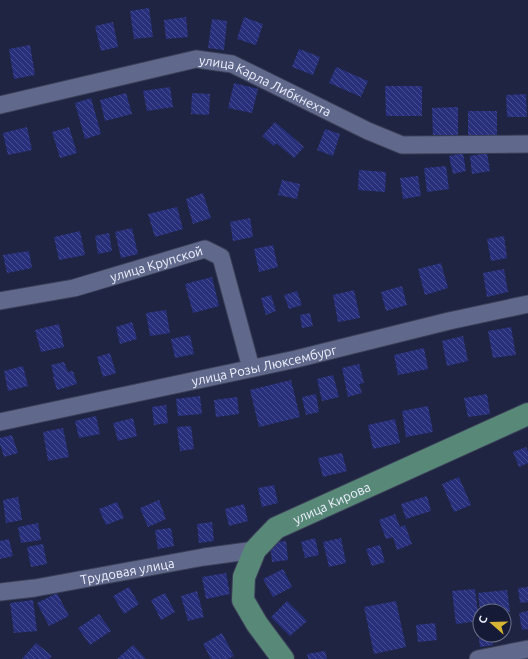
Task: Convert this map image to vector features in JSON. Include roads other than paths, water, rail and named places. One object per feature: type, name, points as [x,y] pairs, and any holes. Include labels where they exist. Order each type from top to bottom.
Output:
[{"type":"main road","name":"улица Кирова","points":[[283,659],[257,624],[243,600],[244,576],[255,550],[276,528],[528,414]]},
{"type":"street","name":"улица Карла Либкнехта","points":[[0,105],[196,59],[232,64],[368,131],[402,145],[528,144]]},
{"type":"street","name":"улица Крупской","points":[[0,301],[74,288],[205,248],[221,257],[251,368]]},
{"type":"street","name":"улица Розы Люксембург","points":[[0,422],[304,357],[449,321],[528,304]]},
{"type":"street","name":"Трудовая улица","points":[[0,592],[35,588],[204,557],[255,550]]},
{"type":"street","points":[[478,659],[528,649]]}]
